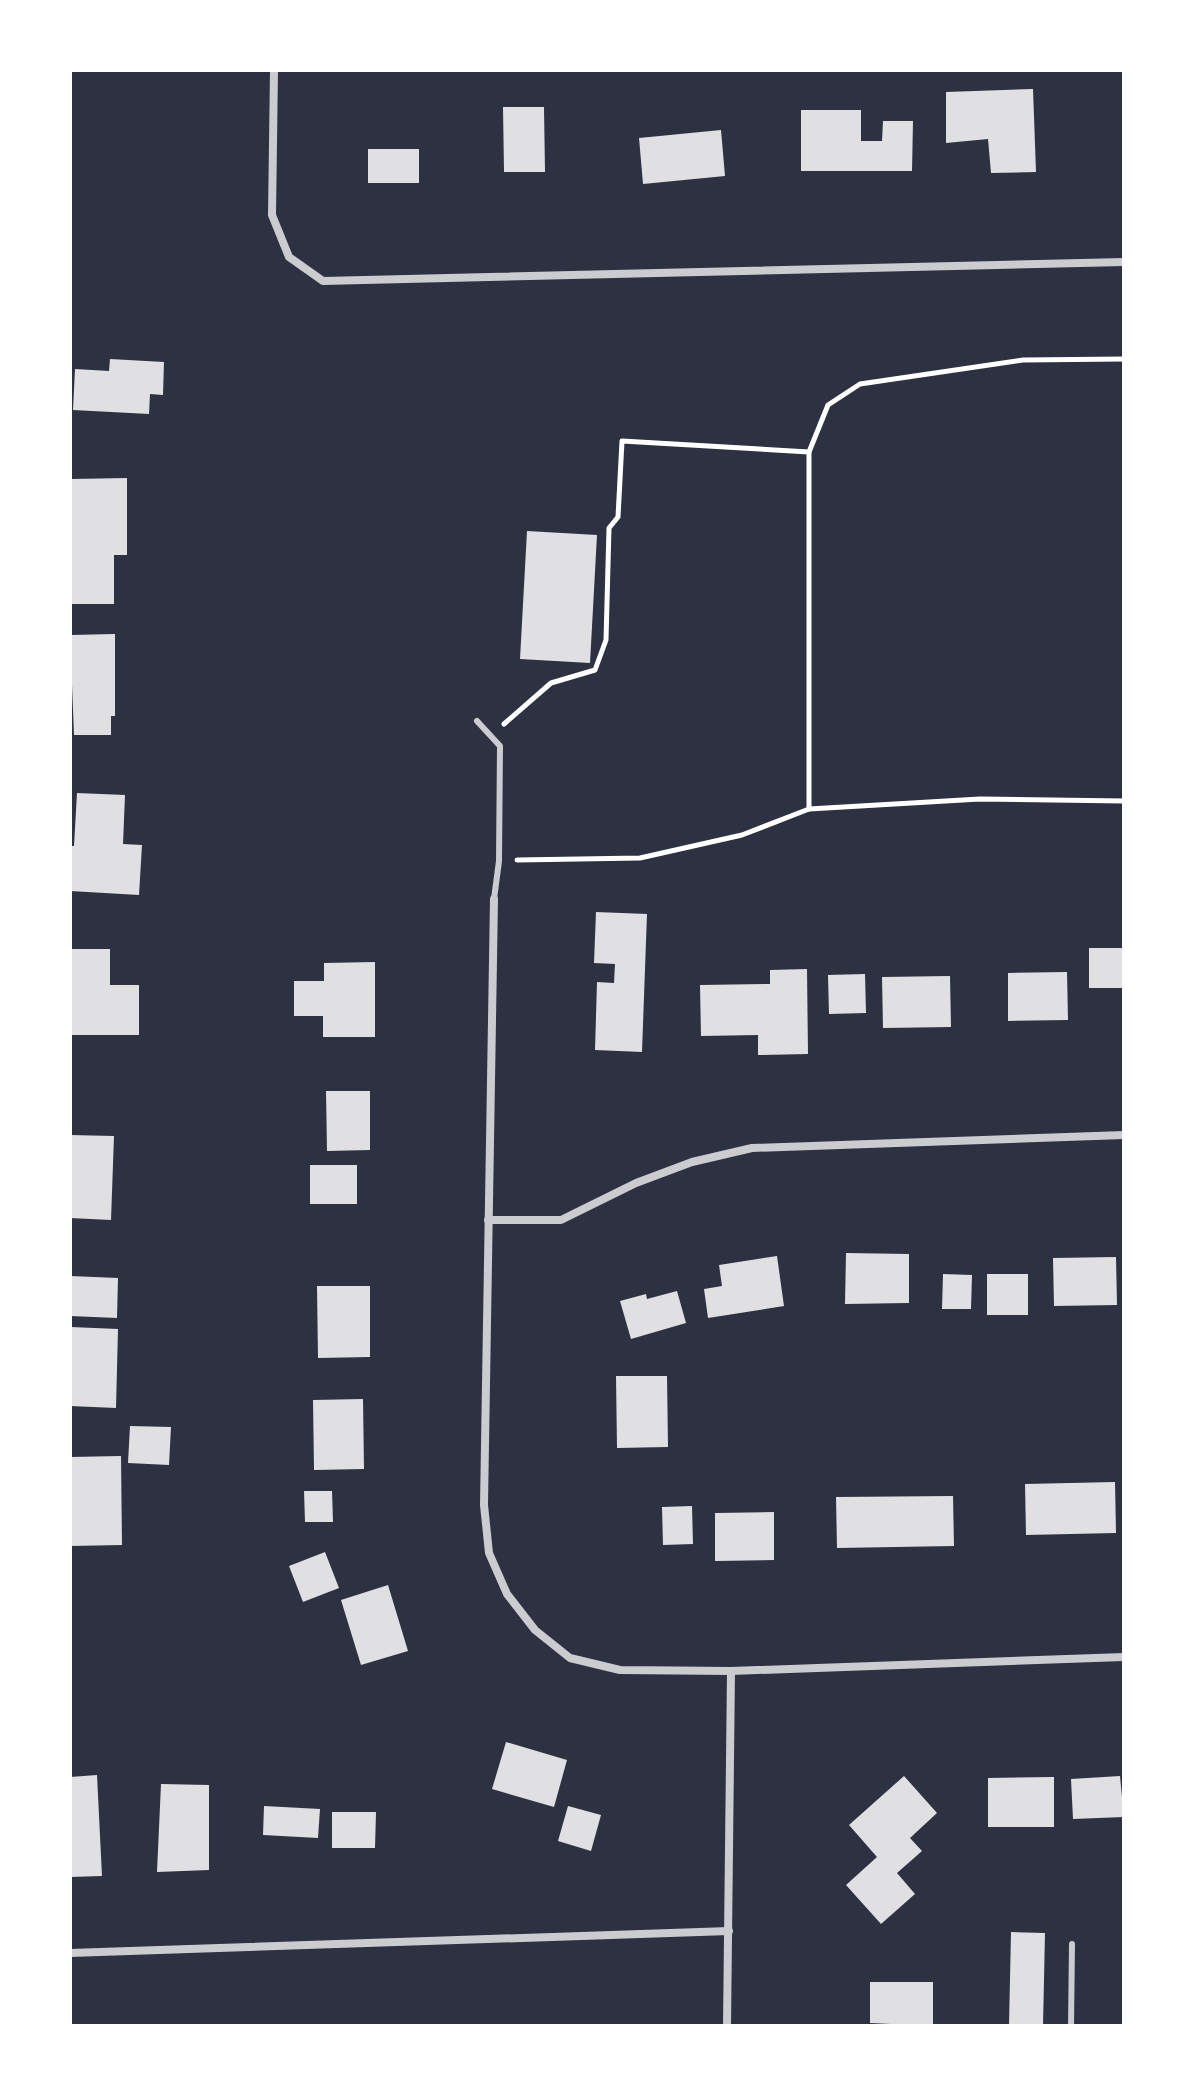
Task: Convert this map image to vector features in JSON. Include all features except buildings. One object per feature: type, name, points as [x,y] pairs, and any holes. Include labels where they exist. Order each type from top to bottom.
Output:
[{"type":"street","points":[[274,70],[272,215],[289,257],[323,281],[1124,262]]},
{"type":"street","points":[[494,899],[484,1505],[489,1553],[507,1594],[535,1630],[570,1658],[620,1670],[731,1671],[1124,1657]]},
{"type":"street","points":[[488,1220],[561,1220],[664,1172],[752,1148],[1124,1135]]},
{"type":"street","points":[[727,2026],[731,1671]]},
{"type":"street","points":[[70,1953],[729,1931]]},
{"type":"lane","points":[[477,721],[500,746],[499,861],[494,899]]},
{"type":"lane","points":[[1071,2026],[1072,1944]]},
{"type":"path","points":[[809,809],[809,452],[828,405],[860,384],[1023,360],[1124,359]]},
{"type":"path","points":[[491,735],[551,683],[595,670],[606,640],[609,528],[618,517],[622,441],[809,452]]},
{"type":"path","points":[[499,861],[640,858],[742,835],[809,809],[980,799],[1124,801]]}]
